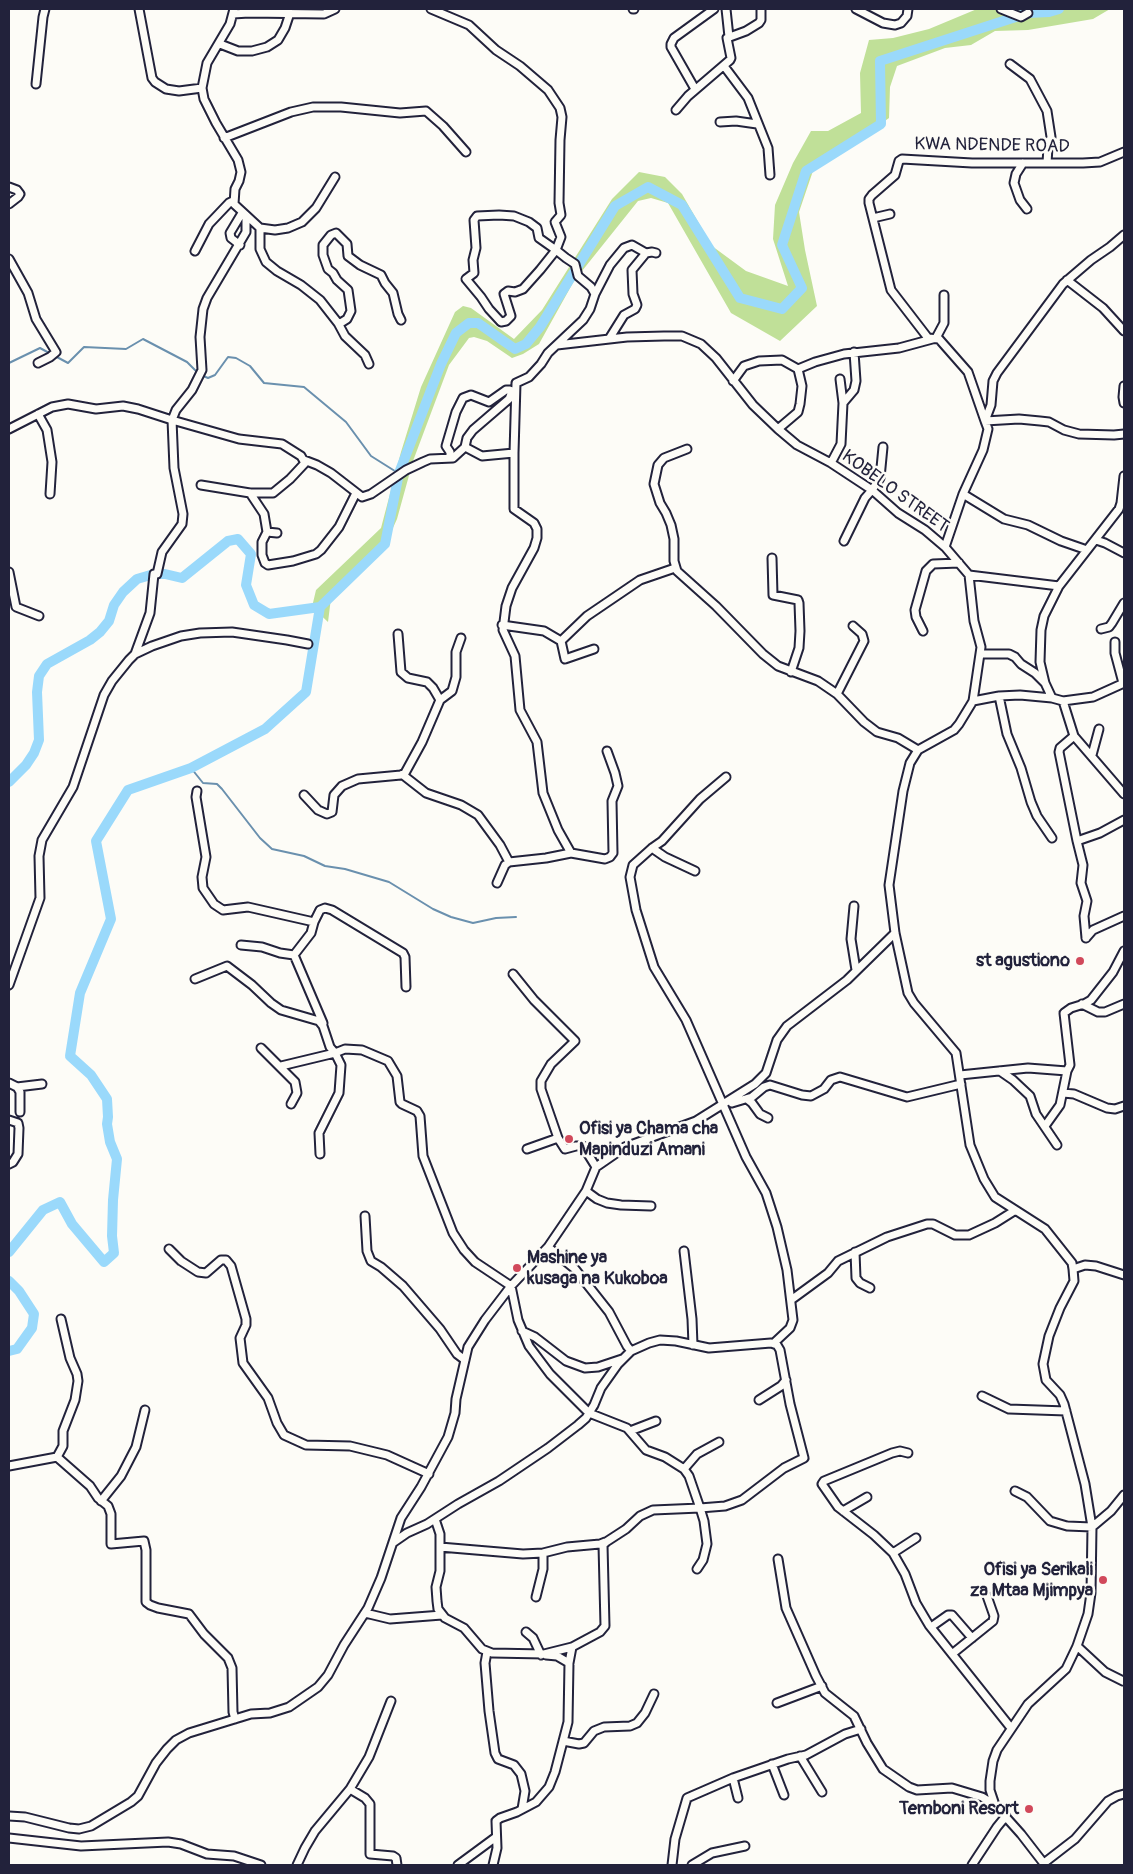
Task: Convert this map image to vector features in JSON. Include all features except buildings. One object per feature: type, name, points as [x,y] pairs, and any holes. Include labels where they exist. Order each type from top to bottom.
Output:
[{"type":"street","points":[[36,84],[45,9]]},
{"type":"street","points":[[139,9],[151,74],[155,82],[166,89],[179,91],[202,88]]},
{"type":"street","points":[[135,654],[150,613],[154,574],[157,574],[162,552],[182,524],[183,514],[173,458],[172,420],[176,410],[192,390],[202,370],[200,337],[207,298],[247,229],[235,189],[241,172],[236,156],[224,138],[204,99],[202,88],[207,63],[220,44],[230,24],[233,11],[324,14],[332,9]]},
{"type":"street","points":[[431,9],[469,25],[496,50],[520,66],[548,90],[560,108],[562,117],[558,203],[561,215],[555,222],[560,237],[556,250],[523,289],[504,294],[511,316],[506,321],[501,322],[488,310],[481,296],[466,279],[474,273],[473,260],[476,248],[474,220],[477,216],[514,216],[529,222],[537,228],[539,238],[556,250],[575,264],[578,276],[591,287],[595,294]]},
{"type":"street","points":[[695,89],[671,44],[674,38],[714,9]]},
{"type":"street","points":[[676,110],[683,100],[731,58],[727,40],[729,37],[726,9]]},
{"type":"street","points":[[729,37],[746,31],[759,23],[761,20],[761,9]]},
{"type":"street","points":[[856,9],[883,23],[895,25],[901,23],[907,16],[908,9]]},
{"type":"street","points":[[1001,9],[1021,17],[1028,13]]},
{"type":"street","points":[[220,44],[238,51],[252,51],[267,47],[278,40],[285,28],[290,13]]},
{"type":"street","points":[[1010,64],[1030,79],[1047,111],[1051,134],[1048,147],[1048,163]]},
{"type":"street","points":[[724,66],[744,92],[768,148],[770,175]]},
{"type":"street","points":[[224,138],[291,112],[312,107],[340,107],[400,113],[426,111],[443,126],[466,152]]},
{"type":"street","points":[[720,122],[736,121],[757,124]]},
{"type":"street","name":"KWA NDENDE ROAD","points":[[985,421],[968,372],[941,341],[936,338],[928,338],[891,290],[869,199],[895,175],[899,161],[902,159],[950,162],[1091,163],[1124,152]]},
{"type":"street","points":[[1023,162],[1016,174],[1014,183],[1020,200],[1027,209]]},
{"type":"street","points":[[195,251],[209,224],[229,204],[240,210],[260,228],[275,230],[288,228],[302,222],[316,208],[335,177]]},
{"type":"street","points":[[9,187],[17,190],[20,194],[9,204]]},
{"type":"street","points":[[240,210],[230,233],[231,238],[240,244]]},
{"type":"street","points":[[873,218],[890,214]]},
{"type":"street","points":[[260,228],[261,253],[266,262],[315,296],[328,309],[345,336],[365,355],[369,364]]},
{"type":"street","points":[[339,324],[346,319],[351,311],[348,290],[328,270],[323,255],[323,245],[330,235],[336,232],[347,244],[348,256],[360,265],[381,275],[393,293],[401,320]]},
{"type":"street","points":[[945,547],[963,494],[983,450],[988,429],[985,421],[991,405],[993,382],[997,373],[1067,280],[1091,260],[1110,248],[1124,235]]},
{"type":"street","points":[[572,853],[558,830],[543,793],[537,742],[520,710],[515,656],[502,625],[512,588],[534,548],[537,538],[537,528],[534,523],[514,509],[516,383],[529,377],[557,344],[583,320],[610,265],[624,248],[632,245],[646,253],[652,252],[656,254]]},
{"type":"street","points":[[609,339],[624,315],[635,309],[637,305],[633,294],[631,273],[646,253]]},
{"type":"street","points":[[9,259],[28,293],[34,315],[56,352],[38,363]]},
{"type":"street","points":[[1067,280],[1103,308],[1124,331]]},
{"type":"street","points":[[798,369],[854,352],[899,348],[936,338],[944,323],[944,295]]},
{"type":"street","name":"KOBELO STREET","points":[[557,344],[609,339],[682,336],[706,348],[752,405],[778,429],[797,445],[831,463],[872,490],[898,513],[925,530],[945,547],[969,576]]},
{"type":"street","points":[[843,403],[854,390],[856,381],[854,352]]},
{"type":"street","points":[[733,380],[744,366],[759,361],[782,360],[798,369],[802,386],[798,412],[778,429]]},
{"type":"street","points":[[831,463],[841,444],[843,403],[840,378]]},
{"type":"street","points":[[1124,386],[1124,403]]},
{"type":"street","points":[[9,429],[52,407],[68,404],[96,409],[123,406],[239,439],[282,444],[296,452],[304,460],[331,473],[362,497],[371,494],[406,470],[423,462],[453,458],[465,447],[467,438],[473,430],[509,400],[510,390],[506,390],[489,402],[471,395],[463,398],[456,412],[446,446],[450,452],[450,458]]},
{"type":"street","points":[[38,414],[47,430],[51,454],[52,475],[50,494]]},
{"type":"street","points":[[985,421],[1019,419],[1049,422],[1064,430],[1079,434],[1124,434]]},
{"type":"street","points":[[465,447],[482,456],[514,453]]},
{"type":"street","points":[[844,541],[864,498],[880,478],[883,447]]},
{"type":"street","points":[[687,449],[664,458],[658,465],[654,484],[660,503],[671,525],[674,539],[675,568],[763,654],[778,666],[818,681],[837,694],[864,722],[878,732],[898,738],[918,750]]},
{"type":"street","points":[[201,484],[250,494],[273,493],[302,467],[304,460]]},
{"type":"street","points":[[1052,698],[1045,683],[1040,662],[1041,630],[1044,616],[1059,586],[1119,509],[1122,503],[1124,476]]},
{"type":"street","points":[[250,494],[264,514],[267,532],[262,542],[262,555],[264,563],[268,565],[293,561],[316,554],[321,550],[339,527],[356,493]]},
{"type":"street","points":[[963,494],[1004,519],[1028,524],[1061,541],[1087,550]]},
{"type":"street","points":[[267,532],[277,533]]},
{"type":"street","points":[[1096,540],[1124,553]]},
{"type":"street","points":[[772,558],[774,595],[798,600],[799,603],[799,648],[792,672]]},
{"type":"street","points":[[924,631],[916,617],[915,610],[926,571],[933,564],[959,563]]},
{"type":"street","points":[[561,641],[587,616],[640,580],[675,568]]},
{"type":"street","points":[[9,572],[16,607],[40,616]]},
{"type":"street","points":[[995,1805],[990,1790],[990,1773],[997,1750],[1028,1704],[1066,1669],[1077,1646],[1088,1614],[1091,1593],[1092,1528],[1085,1484],[1066,1411],[1060,1395],[1046,1380],[1043,1364],[1049,1336],[1060,1308],[1074,1281],[1073,1269],[1072,1263],[1045,1229],[1014,1211],[995,1197],[984,1180],[970,1145],[957,1056],[952,1046],[914,1003],[908,993],[895,933],[889,884],[906,774],[914,755],[918,750],[954,730],[973,701],[981,647],[974,621],[969,576],[1059,586]]},
{"type":"street","points":[[1101,629],[1108,627],[1112,623],[1124,603]]},
{"type":"street","points":[[502,625],[544,632],[561,641],[565,659],[594,649]]},
{"type":"street","points":[[837,694],[864,641],[862,634],[853,626]]},
{"type":"street","points":[[9,985],[40,898],[39,856],[42,840],[72,787],[104,695],[112,681],[135,654],[181,636],[210,632],[242,634],[308,644]]},
{"type":"street","points":[[398,634],[401,672],[408,678],[427,682],[440,700]]},
{"type":"street","points":[[403,775],[422,742],[440,700],[452,691],[455,683],[455,657],[461,638]]},
{"type":"street","points":[[973,701],[999,696],[1020,695],[1063,701],[1093,697],[1124,683],[1115,653],[1115,642]]},
{"type":"street","points":[[981,654],[1009,654],[1035,673],[1045,683]]},
{"type":"street","points":[[999,696],[1007,734],[1021,768],[1031,802],[1037,816],[1052,838]]},
{"type":"street","points":[[1063,701],[1074,736],[1124,794]]},
{"type":"street","points":[[1092,755],[1099,729]]},
{"type":"street","points":[[1074,736],[1060,748],[1059,752],[1083,865],[1080,883],[1087,901],[1084,916],[1085,937],[1102,925],[1124,916]]},
{"type":"street","points":[[497,883],[505,865],[509,862],[552,858],[572,853],[605,859],[610,857],[613,853],[612,801],[618,786],[607,751]]},
{"type":"street","points":[[304,795],[318,810],[327,814],[332,812],[334,795],[342,786],[358,779],[403,775],[426,793],[462,805],[478,815],[500,844],[509,862]]},
{"type":"street","points":[[394,1542],[407,1532],[435,1519],[499,1481],[578,1426],[589,1413],[601,1388],[622,1358],[631,1351],[656,1341],[676,1341],[709,1348],[774,1343],[792,1325],[786,1264],[778,1227],[768,1198],[746,1157],[686,1020],[654,967],[636,910],[630,877],[633,865],[662,841],[700,799],[726,777]]},
{"type":"street","points":[[197,791],[196,797],[206,857],[202,878],[203,888],[214,904],[223,910],[248,907],[314,922]]},
{"type":"street","points":[[1077,841],[1094,836],[1124,820]]},
{"type":"street","points":[[652,848],[665,857],[695,871]]},
{"type":"street","points":[[854,906],[851,939],[856,970]]},
{"type":"street","points":[[294,955],[311,933],[320,910],[325,908],[332,910],[403,953],[405,957],[404,974],[406,987]]},
{"type":"street","points":[[9,1816],[25,1817],[69,1828],[79,1829],[91,1826],[138,1796],[156,1763],[167,1748],[176,1740],[189,1733],[251,1714],[270,1713],[288,1707],[318,1687],[328,1675],[344,1645],[365,1613],[381,1578],[401,1518],[448,1437],[455,1413],[456,1400],[468,1347],[511,1286],[548,1247],[586,1191],[596,1167],[625,1148],[696,1121],[755,1084],[766,1073],[777,1040],[788,1026],[835,990],[895,933]]},
{"type":"street","points":[[241,945],[262,947],[294,955]]},
{"type":"street","points":[[1045,1126],[1060,1105],[1070,1065],[1064,1013],[1091,1000],[1113,972],[1124,951]]},
{"type":"street","points":[[294,955],[324,1026],[330,1046],[341,1065],[339,1093],[319,1133],[320,1154]]},
{"type":"street","points":[[195,979],[227,966],[281,1010],[319,1021],[324,1026]]},
{"type":"street","points":[[513,974],[534,1000],[575,1041],[551,1064],[541,1081],[541,1089],[558,1138],[564,1148],[583,1146],[596,1167]]},
{"type":"street","points":[[1082,1004],[1098,1012],[1105,1012],[1124,1004]]},
{"type":"street","points":[[261,1048],[281,1066],[296,1084],[297,1093],[291,1104]]},
{"type":"street","points":[[281,1066],[345,1049],[362,1050],[388,1061],[398,1076],[400,1102],[417,1111],[420,1116],[424,1156],[458,1241],[475,1262],[511,1286],[518,1320],[529,1346],[550,1374],[589,1413],[630,1431],[646,1450],[665,1457],[684,1469],[689,1476],[704,1520],[707,1544],[703,1560],[697,1570]]},
{"type":"street","points":[[960,1076],[1028,1068],[1067,1071]]},
{"type":"street","points":[[1000,1071],[1030,1096],[1036,1114],[1057,1145]]},
{"type":"street","points":[[724,1104],[746,1098],[770,1084],[810,1096],[824,1089],[831,1080],[840,1077],[907,1097],[961,1084]]},
{"type":"street","points":[[9,1083],[17,1087],[20,1092],[20,1112]]},
{"type":"street","points":[[17,1087],[42,1084]]},
{"type":"street","points":[[1063,1093],[1074,1094],[1107,1108],[1115,1109],[1124,1106]]},
{"type":"street","points":[[746,1098],[760,1114],[768,1118]]},
{"type":"street","points":[[9,1120],[18,1123],[19,1133],[18,1154],[13,1162],[9,1164]]},
{"type":"street","points":[[526,1149],[558,1138]]},
{"type":"street","points":[[586,1191],[607,1203],[652,1206]]},
{"type":"street","points":[[791,1300],[828,1273],[838,1260],[887,1236],[927,1224],[933,1224],[956,1235],[969,1235],[976,1233],[1014,1211]]},
{"type":"street","points":[[364,1216],[367,1251],[371,1261],[403,1286],[440,1329],[457,1354],[465,1360]]},
{"type":"street","points":[[548,1247],[575,1269],[611,1314],[631,1351]]},
{"type":"street","points":[[170,1249],[181,1261],[198,1272],[206,1273],[221,1260],[226,1260],[231,1266],[246,1319],[246,1324],[240,1338],[244,1362],[268,1398],[277,1423],[284,1435],[306,1445],[350,1446],[388,1455],[428,1474]]},
{"type":"street","points":[[684,1251],[692,1313],[693,1345]]},
{"type":"street","points":[[855,1252],[856,1278],[860,1283],[870,1288]]},
{"type":"street","points":[[1073,1269],[1096,1266],[1124,1276]]},
{"type":"street","points":[[57,1457],[63,1446],[64,1431],[75,1400],[78,1381],[78,1374],[70,1358],[61,1319]]},
{"type":"street","points":[[522,1331],[536,1337],[566,1361],[585,1368],[622,1358]]},
{"type":"street","points":[[440,1547],[523,1554],[543,1553],[567,1547],[606,1542],[620,1534],[643,1514],[653,1510],[724,1506],[742,1500],[784,1468],[804,1458],[790,1404],[780,1350],[774,1343]]},
{"type":"street","points":[[759,1400],[786,1380]]},
{"type":"street","points":[[982,1396],[1008,1409],[1066,1411]]},
{"type":"street","points":[[101,1501],[121,1476],[136,1447],[145,1410]]},
{"type":"street","points":[[630,1431],[656,1421]]},
{"type":"street","points":[[684,1469],[697,1454],[719,1442]]},
{"type":"street","points":[[908,1453],[900,1451],[892,1453],[822,1482],[832,1499],[843,1511],[867,1529],[893,1554],[905,1574],[916,1603],[931,1627],[1011,1728]]},
{"type":"street","points":[[9,1466],[57,1457]]},
{"type":"street","points":[[57,1457],[90,1486],[101,1501],[108,1506],[111,1514],[111,1544],[144,1541],[146,1550],[146,1599],[148,1604],[158,1608],[189,1614],[214,1645],[228,1658],[232,1668],[233,1712],[235,1719]]},
{"type":"street","points":[[1015,1491],[1028,1497],[1050,1521],[1067,1526],[1092,1528]]},
{"type":"street","points":[[1092,1528],[1124,1495]]},
{"type":"street","points":[[843,1511],[867,1497]]},
{"type":"street","points":[[435,1519],[440,1532],[440,1571],[436,1587],[438,1608],[442,1615],[464,1628],[482,1649],[487,1652],[543,1654],[557,1656],[569,1663]]},
{"type":"street","points":[[893,1554],[916,1538]]},
{"type":"street","points":[[543,1654],[572,1648],[604,1628],[603,1546],[606,1542]]},
{"type":"street","points":[[536,1597],[543,1569],[543,1553]]},
{"type":"street","points":[[778,1559],[786,1608],[822,1686],[828,1695],[854,1716],[883,1769],[909,1787],[917,1790],[952,1788],[982,1797],[995,1805],[1006,1816],[1044,1864],[1076,1839],[1108,1801],[1124,1794]]},
{"type":"street","points":[[952,1654],[994,1621],[987,1596]]},
{"type":"street","points":[[365,1613],[390,1619],[442,1615]]},
{"type":"street","points":[[931,1627],[948,1615],[952,1615],[972,1638]]},
{"type":"street","points":[[526,1632],[543,1654]]},
{"type":"street","points":[[1077,1646],[1105,1672],[1123,1681]]},
{"type":"street","points":[[493,1865],[497,1848],[496,1821],[536,1802],[549,1787],[555,1772],[568,1714],[569,1663],[572,1648]]},
{"type":"street","points":[[487,1652],[485,1662],[489,1711],[496,1753],[500,1761],[514,1765],[521,1774],[525,1791],[522,1809]]},
{"type":"street","points":[[778,1704],[822,1686]]},
{"type":"street","points":[[563,1741],[579,1744],[584,1742],[594,1730],[604,1727],[630,1726],[637,1723],[654,1694]]},
{"type":"street","points":[[297,1865],[304,1848],[350,1789],[369,1757],[391,1701]]},
{"type":"street","points":[[672,1865],[675,1839],[687,1798],[733,1778],[772,1764],[806,1755],[845,1734],[861,1729]]},
{"type":"street","points":[[800,1756],[822,1792]]},
{"type":"street","points":[[772,1764],[784,1795]]},
{"type":"street","points":[[733,1778],[738,1798]]},
{"type":"street","points":[[350,1789],[366,1798],[370,1804],[370,1854],[393,1856],[396,1858],[397,1865]]},
{"type":"street","points":[[972,1865],[1006,1816]]},
{"type":"street","points":[[458,1865],[496,1837]]},
{"type":"street","points":[[9,1838],[81,1846],[168,1842],[181,1844],[207,1854],[234,1856],[261,1865]]},
{"type":"street","points":[[692,1865],[712,1853],[745,1846]]},
{"type":"green space","points":[[977,9],[1011,9],[1017,11],[1023,9],[1110,9],[1093,19],[1028,30],[995,31],[971,45],[945,48],[897,66],[890,87],[889,118],[857,141],[816,162],[799,212],[817,306],[780,341],[731,313],[668,203],[651,198],[638,201],[574,281],[539,344],[523,354],[512,358],[487,341],[474,337],[469,338],[449,365],[413,461],[397,519],[382,552],[331,598],[328,622],[312,607],[316,590],[381,528],[401,452],[421,387],[455,312],[463,306],[471,308],[514,339],[542,310],[612,199],[639,172],[665,177],[682,194],[712,246],[746,271],[788,286],[773,239],[775,205],[793,163],[811,131],[828,131],[861,113],[860,73],[869,40],[893,38],[929,29]]},
{"type":"waterway","points":[[9,1252],[43,1210],[60,1202],[72,1224],[104,1262],[114,1253],[112,1236],[113,1200],[117,1159],[110,1142],[107,1124],[107,1099],[91,1075],[70,1056],[80,993],[111,919],[96,841],[128,790],[191,768],[265,729],[306,692],[320,607],[385,544],[399,473],[441,364],[456,333],[469,323],[478,323],[515,349],[526,344],[540,327],[615,206],[648,187],[682,205],[740,298],[782,309],[802,288],[782,245],[806,171],[881,124],[880,61],[1028,13],[1049,12],[1059,9]]},
{"type":"waterway","points":[[55,356],[68,363],[84,347],[126,349],[143,339],[187,362],[197,372]]},
{"type":"waterway","points":[[9,363],[40,348],[51,354]]},
{"type":"waterway","points":[[201,375],[208,378],[215,375],[228,357],[236,358],[250,366],[264,383],[304,387],[346,422],[371,456],[398,473]]},
{"type":"waterway","points":[[9,782],[26,765],[34,753],[39,740],[37,692],[39,676],[47,664],[90,640],[100,632],[109,621],[114,605],[123,592],[137,579],[154,574],[165,574],[182,578],[228,541],[238,539],[251,554],[246,585],[254,605],[269,614],[320,607]]},
{"type":"waterway","points":[[191,768],[203,783],[217,784],[260,838],[272,849],[304,856],[325,866],[345,869],[389,882],[433,909],[451,917],[473,923],[496,918],[516,917]]},
{"type":"waterway","points":[[9,1281],[19,1291],[34,1314],[32,1328],[17,1349],[9,1351]]},
{"type":"place","name":"st agustiono","points":[[1080,961]]},
{"type":"place","name":"Ofisi ya Chama cha Mapinduzi Amani","points":[[569,1139]]},
{"type":"place","name":"Mashine ya kusaga na Kukoboa","points":[[517,1268]]},
{"type":"place","name":"Ofisi ya Serikali za Mtaa Mjimpya","points":[[1103,1580]]},
{"type":"place","name":"Temboni Resort","points":[[1029,1809]]}]
